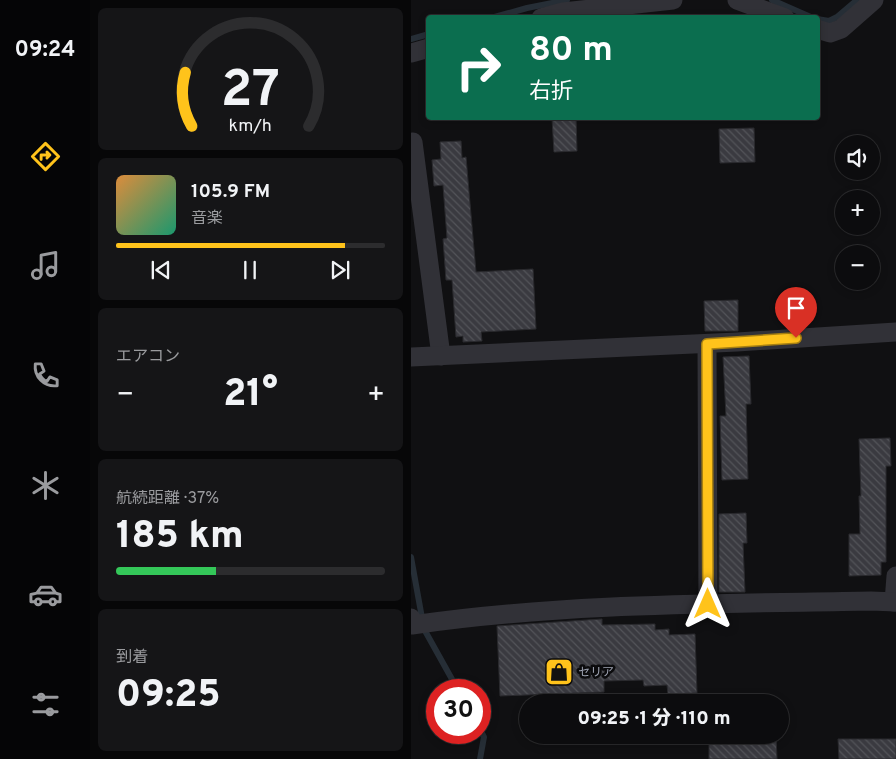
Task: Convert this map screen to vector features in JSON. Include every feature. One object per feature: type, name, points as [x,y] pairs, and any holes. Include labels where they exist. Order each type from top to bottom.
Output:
[{"type":"street","points":[[552,15],[563,12],[673,0]]},
{"type":"street","points":[[737,0],[777,15]]},
{"type":"street","points":[[820,30],[830,32],[841,29],[874,0]]},
{"type":"street","points":[[411,53],[426,49]]},
{"type":"street","points":[[413,142],[441,356]]},
{"type":"street","points":[[411,357],[707,344],[896,332]]},
{"type":"street","points":[[707,344],[708,604]]},
{"type":"street","points":[[419,622],[557,609],[708,604],[895,602],[896,576]]},
{"type":"building","points":[[552,120],[576,120],[577,151],[554,152]]},
{"type":"building","points":[[754,128],[755,162],[720,163],[719,129]]},
{"type":"building","points":[[461,141],[462,158],[466,157],[476,272],[533,269],[536,329],[481,332],[482,341],[463,342],[463,336],[456,337],[452,280],[446,280],[443,239],[447,238],[443,185],[434,186],[432,160],[441,159],[440,142]]},
{"type":"building","points":[[738,300],[738,331],[705,331],[704,301]]},
{"type":"building","points":[[749,356],[751,404],[746,404],[748,479],[722,480],[720,416],[726,416],[723,357]]},
{"type":"building","points":[[890,438],[891,466],[886,466],[886,562],[881,562],[881,575],[849,576],[849,534],[860,534],[859,439]]},
{"type":"building","points":[[746,513],[747,543],[743,543],[745,592],[719,592],[719,514]]},
{"type":"building","points":[[602,619],[602,625],[655,624],[655,630],[669,629],[669,635],[695,634],[697,693],[668,694],[667,685],[644,686],[643,680],[604,681],[604,692],[500,696],[497,626]]},
{"type":"building","points":[[838,739],[896,739],[896,759],[839,759]]},
{"type":"building","points":[[709,744],[776,744],[777,759],[709,759]]},
{"type":"waterway","points":[[502,15],[567,0]]},
{"type":"waterway","points":[[772,0],[806,15]]},
{"type":"waterway","points":[[820,20],[829,21],[837,17],[857,0]]},
{"type":"waterway","points":[[411,39],[426,35]]},
{"type":"waterway","points":[[411,557],[424,629],[452,679]]},
{"type":"waterway","points":[[480,759],[483,744]]},
{"type":"place","name":"セリア","points":[[559,672]]},
{"type":"route","points":[[708,604],[707,344],[796,338]]}]
